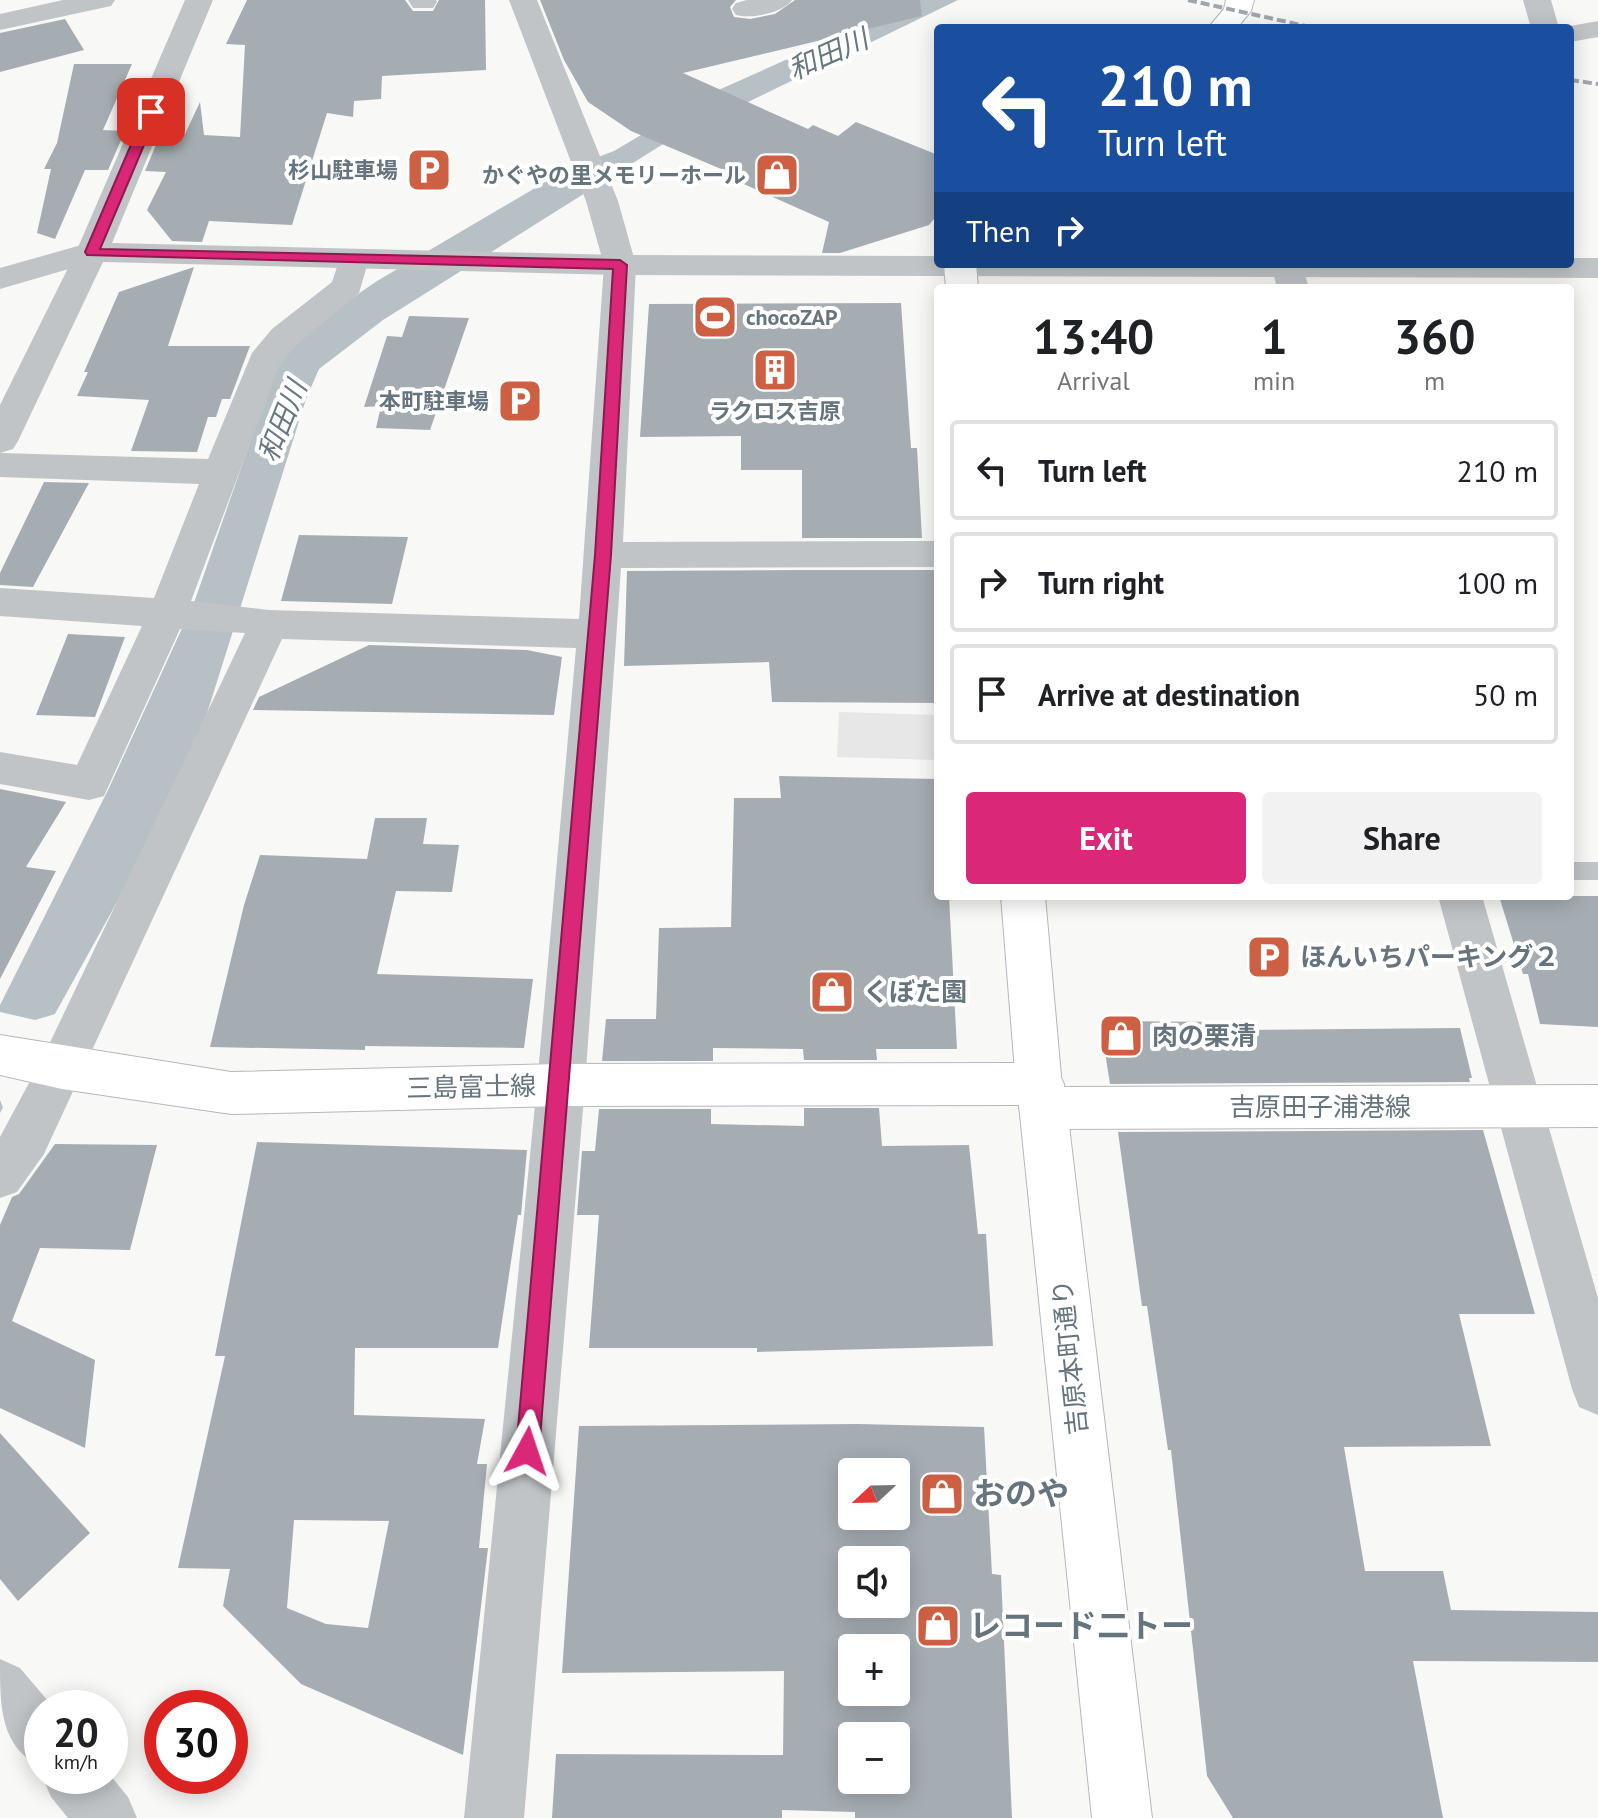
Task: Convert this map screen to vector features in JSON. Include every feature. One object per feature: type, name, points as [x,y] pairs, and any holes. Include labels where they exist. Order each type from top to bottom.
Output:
[{"type":"main road","points":[[1226,24],[1237,11],[1240,0]]},
{"type":"main road","name":"吉原本町通り","points":[[1023,900],[1042,1096],[1122,1818]]},
{"type":"main road","name":"三島富士線","points":[[34,1062],[231,1093],[561,1085],[1042,1096]]},
{"type":"main road","name":"吉原田子浦港線","points":[[1042,1096],[1517,1107],[1598,1106]]},
{"type":"street","points":[[0,22],[101,0]]},
{"type":"street","points":[[0,441],[92,252],[199,0]]},
{"type":"street","points":[[494,1818],[561,1085],[603,555],[620,265],[602,201],[523,0]]},
{"type":"street","points":[[746,9],[778,0]]},
{"type":"street","points":[[1537,0],[1544,24]]},
{"type":"street","points":[[1574,32],[1598,29]]},
{"type":"street","points":[[0,279],[92,252],[1291,278],[1374,268]]},
{"type":"street","points":[[0,768],[89,784],[172,616],[221,472],[264,361],[284,337],[347,286],[353,259]]},
{"type":"street","points":[[1574,268],[1598,268]]},
{"type":"street","points":[[0,465],[221,472]]},
{"type":"street","points":[[603,555],[934,554]]},
{"type":"street","points":[[0,602],[258,622],[596,634]]},
{"type":"street","points":[[0,1176],[27,1139],[34,1062],[258,622]]},
{"type":"street","points":[[1461,900],[1598,1389]]},
{"type":"street","points":[[0,1688],[24,1717]]},
{"type":"street","points":[[87,1794],[107,1818]]},
{"type":"lane","points":[[1574,871],[1598,871]]},
{"type":"shaded area","points":[[839,712],[934,715],[934,760],[837,757]]},
{"type":"water","name":"和田川","points":[[920,0],[958,0],[668,141],[383,320],[319,369],[306,399],[198,742],[132,875],[0,1113],[0,1005],[109,788],[195,600],[277,365],[306,330],[377,281],[569,168],[614,151],[714,92]]},
{"type":"pier","points":[[0,1012],[35,1020],[62,1012],[5,1113],[0,1100]]},
{"type":"building","points":[[247,0],[405,0],[413,11],[433,11],[439,0],[485,0],[486,70],[382,76],[381,99],[354,101],[353,117],[327,113],[292,225],[209,221],[202,242],[172,241],[147,210],[166,172],[145,171],[161,133],[185,134],[200,102],[204,135],[240,137],[245,45],[226,44]]},
{"type":"building","points":[[540,0],[736,0],[730,7],[734,17],[750,19],[775,14],[795,0],[920,0],[922,16],[683,73],[808,129],[813,125],[838,136],[856,122],[934,153],[934,219],[929,225],[840,253],[822,253],[829,222],[728,177],[733,174],[631,131],[588,102],[564,60]]},
{"type":"building","points":[[65,19],[84,50],[0,72],[0,33]]},
{"type":"building","points":[[74,64],[132,64],[103,130],[125,131],[108,170],[85,170],[55,239],[37,233],[51,169],[44,169],[57,143]]},
{"type":"building","points":[[194,267],[168,346],[250,346],[230,399],[222,399],[216,417],[208,417],[197,452],[131,451],[149,400],[77,396],[88,372],[84,372],[119,292]]},
{"type":"building","name":"ラクロス吉原","points":[[901,303],[911,448],[917,448],[922,538],[802,538],[802,470],[741,470],[741,436],[640,437],[649,304]]},
{"type":"building","points":[[409,316],[469,318],[430,430],[376,428],[381,406],[364,407],[387,336],[402,337]]},
{"type":"building","points":[[44,482],[89,483],[33,587],[0,585],[0,573]]},
{"type":"building","points":[[299,535],[408,537],[392,604],[281,601]]},
{"type":"building","points":[[934,570],[934,703],[772,702],[769,662],[624,666],[627,571]]},
{"type":"building","points":[[68,634],[125,637],[95,717],[36,715]]},
{"type":"building","points":[[369,645],[527,650],[562,657],[554,715],[253,710],[259,697]]},
{"type":"building","points":[[779,776],[934,779],[934,900],[949,900],[957,1049],[876,1049],[877,1060],[804,1060],[803,1049],[713,1048],[713,1061],[602,1061],[606,1019],[656,1019],[659,928],[731,927],[734,798],[781,798]]},
{"type":"building","points":[[0,789],[66,802],[26,867],[56,871],[0,979]]},
{"type":"building","points":[[375,818],[427,818],[423,844],[459,845],[452,892],[396,891],[377,974],[533,979],[524,1048],[365,1046],[365,1050],[210,1047],[244,905],[260,855],[367,859]]},
{"type":"building","points":[[1574,896],[1598,896],[1598,1027],[1540,1024],[1528,974],[1523,974],[1500,900],[1574,900]]},
{"type":"building","points":[[1100,1021],[1234,1022],[1236,1030],[1460,1028],[1472,1078],[1469,1078],[1470,1082],[1110,1084]]},
{"type":"building","points":[[804,1108],[879,1108],[882,1146],[969,1145],[978,1234],[986,1234],[993,1346],[757,1352],[757,1348],[589,1348],[599,1215],[577,1215],[582,1151],[595,1151],[599,1109],[711,1109],[711,1124],[804,1126]]},
{"type":"building","points":[[1483,1130],[1535,1314],[1459,1314],[1491,1446],[1344,1447],[1365,1571],[1443,1571],[1451,1610],[1598,1612],[1598,1662],[1413,1661],[1443,1818],[1233,1818],[1207,1776],[1171,1450],[1168,1450],[1147,1306],[1142,1306],[1118,1132]]},
{"type":"building","points":[[257,1142],[527,1150],[521,1215],[518,1215],[498,1348],[355,1348],[354,1415],[485,1419],[477,1464],[487,1464],[479,1548],[488,1548],[463,1755],[301,1684],[223,1606],[230,1569],[178,1568],[225,1356],[215,1356]],"holes":[[[294,1520],[389,1521],[368,1628],[326,1624],[287,1608]]]},
{"type":"building","points":[[55,1144],[157,1145],[130,1250],[40,1248],[12,1321],[95,1360],[85,1448],[0,1408],[0,1225],[12,1197],[19,1194]]},
{"type":"building","points":[[858,1424],[984,1427],[992,1574],[1001,1575],[1012,1818],[855,1818],[855,1812],[782,1810],[782,1818],[552,1818],[556,1754],[783,1755],[784,1671],[562,1673],[579,1426]]},
{"type":"building","points":[[0,1433],[90,1533],[18,1601],[0,1579]]},
{"type":"railway","points":[[1188,0],[1297,24]]},
{"type":"railway","points":[[1574,81],[1598,84]]},
{"type":"place","name":"杉山駐車場","points":[[429,170]]},
{"type":"place","name":"かぐやの里メモリーホール","points":[[777,175]]},
{"type":"place","name":"chocoZAP","points":[[715,317]]},
{"type":"place","name":"ラクロス吉原","points":[[775,370]]},
{"type":"place","name":"本町駐車場","points":[[520,401]]},
{"type":"place","name":"ほんいちパーキング２","points":[[1269,957]]},
{"type":"place","name":"くぼた園","points":[[832,992]]},
{"type":"place","name":"肉の栗清","points":[[1121,1036]]},
{"type":"place","name":"おのや","points":[[942,1494]]},
{"type":"place","name":"レコード二トー","points":[[938,1626]]},
{"type":"route","points":[[151,112],[92,252],[620,265],[603,555],[561,1085],[527,1451]]}]
